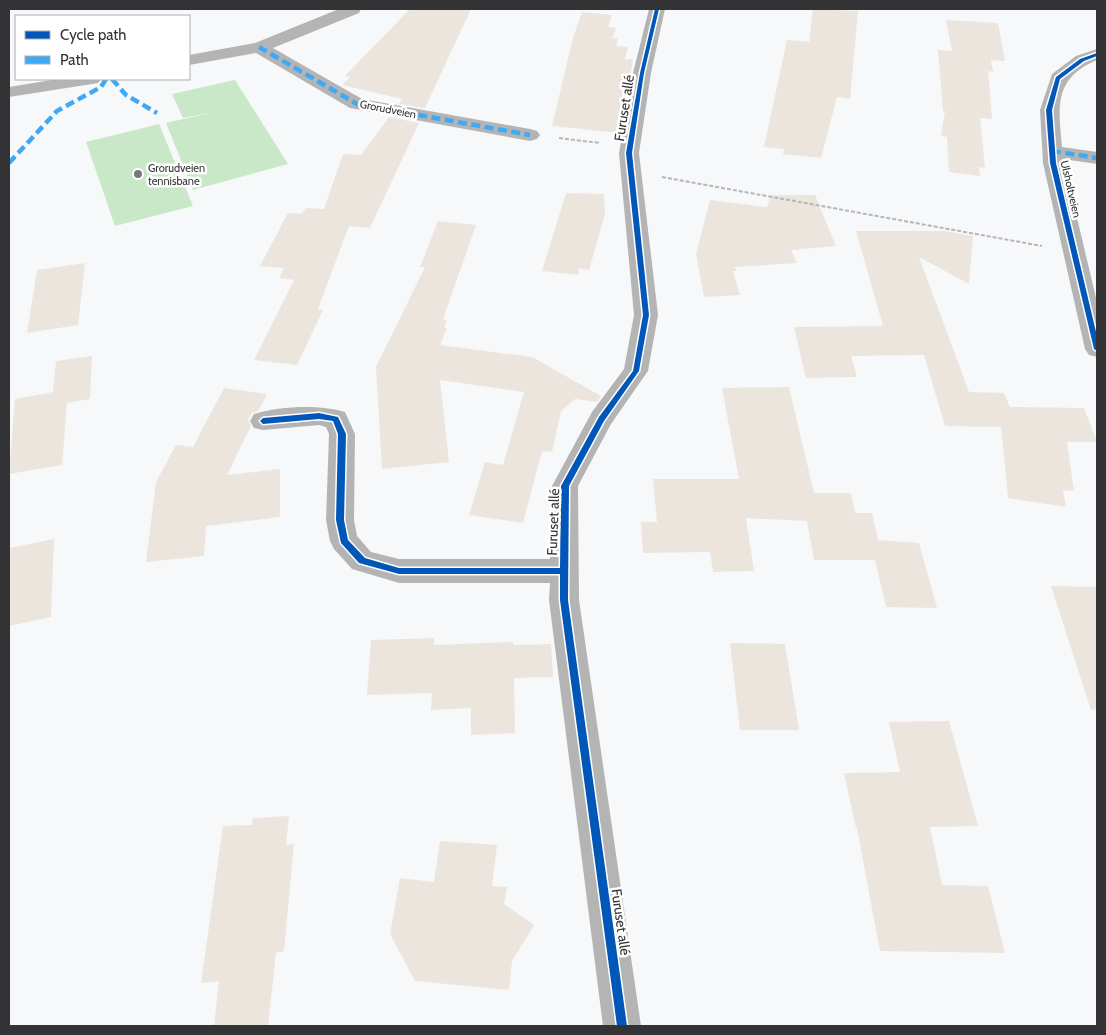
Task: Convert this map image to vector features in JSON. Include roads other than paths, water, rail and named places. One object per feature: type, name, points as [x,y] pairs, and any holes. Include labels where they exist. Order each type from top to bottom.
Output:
[{"type":"street","points":[[190,60],[259,47],[353,9]]},
{"type":"street","name":"Furuset allé","points":[[622,1026],[564,600],[564,486],[601,419],[636,372],[646,315],[631,159],[642,73],[657,9]]},
{"type":"street","name":"Grorudveien","points":[[259,47],[357,104],[530,135]]},
{"type":"street","name":"Ulsholtveien","points":[[1097,54],[1082,60],[1058,78],[1048,110],[1053,163],[1097,349]]},
{"type":"street","points":[[9,92],[86,80]]},
{"type":"street","points":[[1052,151],[1097,158]]},
{"type":"street","points":[[263,421],[319,416],[336,419],[342,434],[340,520],[344,541],[362,561],[398,571],[564,571]]},
{"type":"place","name":"Grorudveien tennisbane","points":[[138,174]]}]
